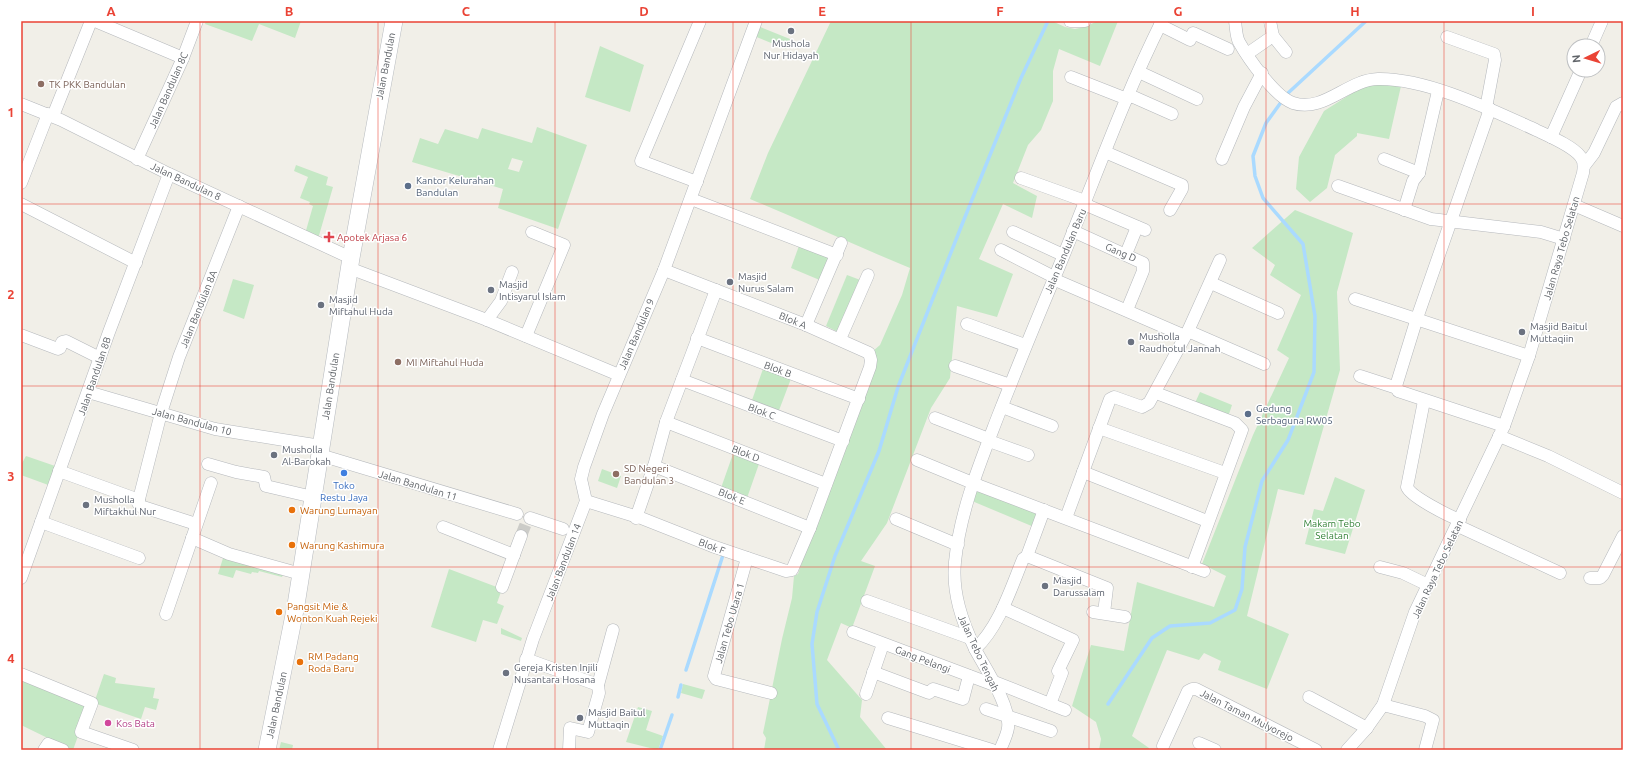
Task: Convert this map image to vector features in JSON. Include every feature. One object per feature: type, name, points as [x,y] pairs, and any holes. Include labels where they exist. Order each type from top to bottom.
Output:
[{"type":"main road","name":"Jalan Bandulan","points":[[267,750],[301,574],[350,263],[394,21]]},
{"type":"street","points":[[21,184],[92,21]]},
{"type":"street","points":[[95,21],[183,58]]},
{"type":"street","name":"Jalan Bandulan 8C","points":[[137,159],[183,58],[196,21]]},
{"type":"street","points":[[697,182],[641,161],[700,21]]},
{"type":"street","name":"Jalan Bandulan 9","points":[[350,263],[619,375],[664,270],[756,21]]},
{"type":"street","points":[[1070,21],[1085,21]]},
{"type":"street","points":[[1235,21],[1239,41],[1247,54],[1285,98],[1302,105],[1313,104],[1323,101],[1350,86],[1371,80],[1401,81],[1438,91],[1488,108],[1551,138],[1581,156],[1584,166]]},
{"type":"street","points":[[1270,21],[1273,36],[1286,52]]},
{"type":"street","points":[[1595,38],[1602,21]]},
{"type":"street","points":[[1161,23],[1190,40],[1193,33],[1228,49]]},
{"type":"street","name":"Jalan Bandulan Baru","points":[[973,483],[1025,345],[1064,255],[1128,97],[1161,23]]},
{"type":"street","points":[[1247,54],[1273,36]]},
{"type":"street","points":[[1397,388],[1417,318],[1488,108],[1495,60],[1494,54],[1447,37]]},
{"type":"street","points":[[1139,72],[1196,99]]},
{"type":"street","points":[[1222,159],[1244,107],[1262,73]]},
{"type":"street","points":[[1071,77],[1172,114]]},
{"type":"street","points":[[1551,138],[1577,78]]},
{"type":"street","points":[[1404,210],[1413,181],[1419,173],[1438,91]]},
{"type":"street","points":[[1584,166],[1594,153],[1616,107],[1623,103]]},
{"type":"street","name":"Jalan Bandulan 8","points":[[21,104],[51,115],[137,159],[239,206],[350,263]]},
{"type":"street","points":[[1105,152],[1182,185],[1182,189],[1170,210]]},
{"type":"street","points":[[1384,159],[1419,173]]},
{"type":"street","name":"Jalan Raya Tebo Selatan","points":[[1347,750],[1367,728],[1383,705],[1415,612],[1502,431],[1530,356],[1584,166]]},
{"type":"street","name":"Jalan Bandulan 8B","points":[[21,578],[100,358],[169,174]]},
{"type":"street","points":[[1021,178],[1085,202],[1141,228],[1126,254]]},
{"type":"street","points":[[1338,186],[1404,210],[1450,222],[1541,232],[1564,239]]},
{"type":"street","points":[[691,199],[836,255]]},
{"type":"street","points":[[21,204],[136,263]]},
{"type":"street","points":[[1574,205],[1623,226]]},
{"type":"street","name":"Jalan Bandulan 8A","points":[[139,500],[161,413],[179,358],[239,206]]},
{"type":"street","name":"Gang D","points":[[1073,231],[1141,261],[1144,265],[1127,310]]},
{"type":"street","points":[[526,336],[564,245],[532,232]]},
{"type":"street","points":[[1013,232],[1064,255]]},
{"type":"street","points":[[806,325],[841,243]]},
{"type":"street","points":[[1001,250],[1054,278],[1127,310],[1264,364]]},
{"type":"street","points":[[1066,518],[1112,397],[1144,407],[1156,393],[1212,282],[1220,260]]},
{"type":"street","name":"Blok A","points":[[664,270],[806,325],[868,353],[871,360],[870,367],[859,399]]},
{"type":"street","points":[[486,320],[500,301],[512,272]]},
{"type":"street","points":[[840,340],[868,275]]},
{"type":"street","points":[[1212,282],[1278,313]]},
{"type":"street","points":[[636,518],[654,466],[666,422],[716,290]]},
{"type":"street","points":[[1355,299],[1530,356]]},
{"type":"street","points":[[967,324],[1025,345]]},
{"type":"street","points":[[21,335],[58,349],[60,348],[62,342],[66,341],[100,358]]},
{"type":"street","name":"Blok B","points":[[698,338],[859,399]]},
{"type":"street","points":[[955,366],[1010,385]]},
{"type":"street","points":[[586,501],[581,474],[619,375]]},
{"type":"street","points":[[1360,376],[1397,388],[1398,391],[1502,431],[1548,456],[1623,493]]},
{"type":"street","name":"Blok C","points":[[682,380],[843,442]]},
{"type":"street","name":"Jalan Bandulan 10","points":[[88,392],[215,429],[320,451]]},
{"type":"street","points":[[1156,393],[1240,426],[1242,433],[1207,521],[1192,567]]},
{"type":"street","points":[[810,528],[859,399]]},
{"type":"street","points":[[1424,401],[1407,487],[1412,494],[1459,523],[1560,573]]},
{"type":"street","points":[[1002,406],[1052,426]]},
{"type":"street","points":[[935,418],[1028,455]]},
{"type":"street","name":"Blok D","points":[[666,422],[826,484]]},
{"type":"street","points":[[1099,428],[1225,473]]},
{"type":"street","name":"Jalan Bandulan 11","points":[[320,451],[517,514]]},
{"type":"street","points":[[917,460],[973,483],[1204,571]]},
{"type":"street","points":[[208,464],[236,472],[264,477],[266,486],[313,497]]},
{"type":"street","name":"Blok E","points":[[654,466],[810,528]]},
{"type":"street","points":[[60,471],[139,500],[140,506],[196,524]]},
{"type":"street","points":[[1083,472],[1207,521]]},
{"type":"street","points":[[166,614],[211,483]]},
{"type":"street","name":"Jalan Tebo Tengah","points":[[973,483],[955,562],[955,594],[960,614],[1007,715],[1008,727],[1000,750]]},
{"type":"street","name":"Blok F","points":[[586,501],[636,518],[641,518],[747,558],[789,571],[795,567],[810,528]]},
{"type":"street","name":"Jalan Bandulan 14","points":[[499,750],[526,659],[569,531],[586,501]]},
{"type":"street","points":[[867,601],[973,644],[981,644],[1003,608],[1023,559],[1027,556],[1044,510]]},
{"type":"street","points":[[530,518],[569,531]]},
{"type":"street","points":[[896,519],[958,545]]},
{"type":"street","points":[[41,522],[139,558]]},
{"type":"street","points":[[444,527],[514,555]]},
{"type":"street","points":[[502,587],[521,536]]},
{"type":"street","points":[[1590,578],[1600,578],[1603,575],[1623,536]]},
{"type":"street","points":[[192,538],[228,554],[301,574]]},
{"type":"street","points":[[1027,556],[1107,588],[1099,613],[1125,616]]},
{"type":"street","name":"Jalan Tebo Utara 1","points":[[747,558],[714,676],[716,679],[771,693]]},
{"type":"street","points":[[1380,567],[1403,573],[1428,585]]},
{"type":"street","points":[[1003,608],[1073,640],[1058,671],[1062,674],[1050,704]]},
{"type":"street","points":[[569,750],[570,728],[588,732],[599,693],[598,685],[613,630]]},
{"type":"street","name":"Gang Pelangi","points":[[853,632],[882,644],[1065,710]]},
{"type":"street","points":[[866,694],[882,644]]},
{"type":"street","points":[[526,659],[598,685]]},
{"type":"street","points":[[873,672],[929,694],[933,689],[963,699],[969,676]]},
{"type":"street","points":[[21,674],[92,703],[81,732],[133,750]]},
{"type":"street","name":"Jalan Taman Mulyorejo","points":[[1164,746],[1188,691],[1192,689],[1316,750]]},
{"type":"street","points":[[1309,697],[1367,728]]},
{"type":"street","points":[[1383,705],[1425,716],[1433,720],[1425,750]]},
{"type":"street","points":[[986,709],[1007,715],[1051,732]]},
{"type":"street","points":[[888,718],[992,750]]},
{"type":"street","points":[[1200,743],[1215,750]]},
{"type":"street","points":[[44,750],[48,744],[64,750]]},
{"type":"green space","points":[[206,21],[301,21],[295,38],[259,24],[252,41],[205,24]]},
{"type":"green space","points":[[831,21],[1052,21],[1065,27],[1075,29],[1098,21],[1118,21],[1100,66],[1059,49],[1053,71],[1053,101],[1041,130],[1028,145],[1013,183],[1037,196],[1032,218],[1003,204],[979,259],[1013,274],[997,317],[957,306],[950,378],[931,408],[887,523],[861,561],[875,566],[852,628],[841,623],[827,660],[862,700],[860,717],[887,750],[764,750],[766,738],[763,733],[792,598],[794,576],[798,574],[873,351],[880,345],[902,295],[910,268],[750,199],[768,153]]},
{"type":"green space","points":[[758,26],[790,39],[786,49],[754,36]]},
{"type":"green space","points":[[600,46],[644,65],[630,112],[585,97]]},
{"type":"green space","points":[[1381,84],[1401,86],[1389,139],[1357,133],[1357,136],[1335,155],[1327,188],[1310,202],[1296,189],[1299,157],[1324,111],[1365,85]]},
{"type":"green space","points":[[537,127],[587,145],[558,229],[498,208],[503,189],[412,162],[420,138],[438,144],[445,129],[478,139],[482,128],[532,143]],"holes":[[[512,158],[523,161],[519,172],[508,169]]]},
{"type":"green space","points":[[296,165],[328,177],[326,185],[333,187],[318,239],[305,234],[313,206],[309,204],[310,202],[300,198],[308,177],[294,171]]},
{"type":"green space","points":[[1295,210],[1353,233],[1337,292],[1340,370],[1304,495],[1278,489],[1247,616],[1289,634],[1267,689],[1218,670],[1221,661],[1204,653],[1199,660],[1167,650],[1132,736],[1149,748],[1149,750],[1099,750],[1101,739],[1096,722],[1072,706],[1091,645],[1124,651],[1137,582],[1214,607],[1226,576],[1202,564],[1253,435],[1289,358],[1277,350],[1301,295],[1270,275],[1275,265],[1252,248]]},
{"type":"green space","points":[[800,243],[831,256],[822,281],[791,268]]},
{"type":"green space","points":[[847,275],[863,281],[840,333],[826,326]]},
{"type":"green space","points":[[233,279],[254,285],[244,319],[223,311]]},
{"type":"green space","points":[[764,366],[792,376],[778,413],[751,403]]},
{"type":"green space","points":[[1200,392],[1232,405],[1228,417],[1195,403]]},
{"type":"green space","points":[[734,451],[760,461],[747,498],[721,488]]},
{"type":"green space","points":[[26,456],[58,467],[51,486],[21,475],[21,465]]},
{"type":"green space","points":[[602,469],[621,476],[617,488],[598,481]]},
{"type":"green space","name":"Makam Tebo Selatan","points":[[1335,477],[1365,490],[1345,554],[1305,544],[1314,509],[1323,511]]},
{"type":"green space","points":[[978,491],[1037,514],[1034,527],[972,501],[976,492]]},
{"type":"green space","points":[[224,555],[284,571],[282,577],[259,571],[258,573],[252,572],[251,574],[236,570],[233,578],[218,574]]},
{"type":"green space","points":[[449,569],[502,589],[497,603],[504,606],[497,624],[483,620],[476,642],[431,627]]},
{"type":"green space","points":[[501,628],[522,638],[521,641],[501,634]]},
{"type":"green space","points":[[104,674],[116,678],[115,683],[155,688],[153,698],[159,699],[156,710],[145,707],[141,719],[94,703]]},
{"type":"green space","points":[[21,677],[88,708],[73,750],[63,750],[64,746],[21,725]]},
{"type":"green space","points":[[683,684],[705,690],[702,699],[681,693]]},
{"type":"green space","points":[[638,707],[652,711],[646,730],[663,736],[658,750],[626,742]]},
{"type":"green space","points":[[281,742],[293,745],[292,750],[279,750]]},
{"type":"waterway","points":[[839,750],[817,704],[812,644],[817,612],[835,556],[879,451],[898,387],[1021,78],[1048,21]]},
{"type":"waterway","points":[[1108,704],[1152,638],[1170,626],[1210,623],[1235,610],[1242,589],[1245,547],[1262,481],[1288,440],[1314,372],[1315,316],[1303,244],[1263,198],[1255,176],[1253,156],[1266,123],[1287,94],[1366,21]]},
{"type":"waterway","points":[[686,670],[723,555]]},
{"type":"waterway","points":[[678,697],[681,685]]},
{"type":"waterway","points":[[660,750],[672,715]]},
{"type":"tunnel","points":[[521,536],[528,518]]},
{"type":"place","name":"Mushola Nur Hidayah","points":[[791,31]]},
{"type":"place","name":"TK PKK Bandulan","points":[[41,84]]},
{"type":"place","name":"Kantor Kelurahan Bandulan","points":[[408,186]]},
{"type":"place","name":"Apotek Arjasa 6","points":[[329,237]]},
{"type":"place","name":"Masjid Nurus Salam","points":[[730,282]]},
{"type":"place","name":"Masjid Intisyarul Islam","points":[[491,290]]},
{"type":"place","name":"Masjid Miftahul Huda","points":[[321,305]]},
{"type":"place","name":"Masjid Baitul Muttaqiin","points":[[1522,332]]},
{"type":"place","name":"Musholla Raudhotul Jannah","points":[[1131,342]]},
{"type":"place","name":"MI Miftahul Huda","points":[[398,362]]},
{"type":"place","name":"Gedung Serbaguna RW05","points":[[1248,414]]},
{"type":"place","name":"Musholla Al-Barokah","points":[[274,455]]},
{"type":"place","name":"Toko Restu Jaya","points":[[344,473]]},
{"type":"place","name":"SD Negeri Bandulan 3","points":[[616,474]]},
{"type":"place","name":"Musholla Miftakhul Nur","points":[[86,505]]},
{"type":"place","name":"Warung Lumayan","points":[[292,510]]},
{"type":"place","name":"Warung Kashimura","points":[[292,545]]},
{"type":"place","name":"Masjid Darussalam","points":[[1045,586]]},
{"type":"place","name":"Pangsit Mie & Wonton Kuah Rejeki","points":[[279,612]]},
{"type":"place","name":"RM Padang Roda Baru","points":[[300,662]]},
{"type":"place","name":"Gereja Kristen Injili Nusantara Hosana","points":[[506,673]]},
{"type":"place","name":"Masjid Baitul Muttaqin","points":[[580,718]]},
{"type":"place","name":"Kos Bata","points":[[108,723]]}]
